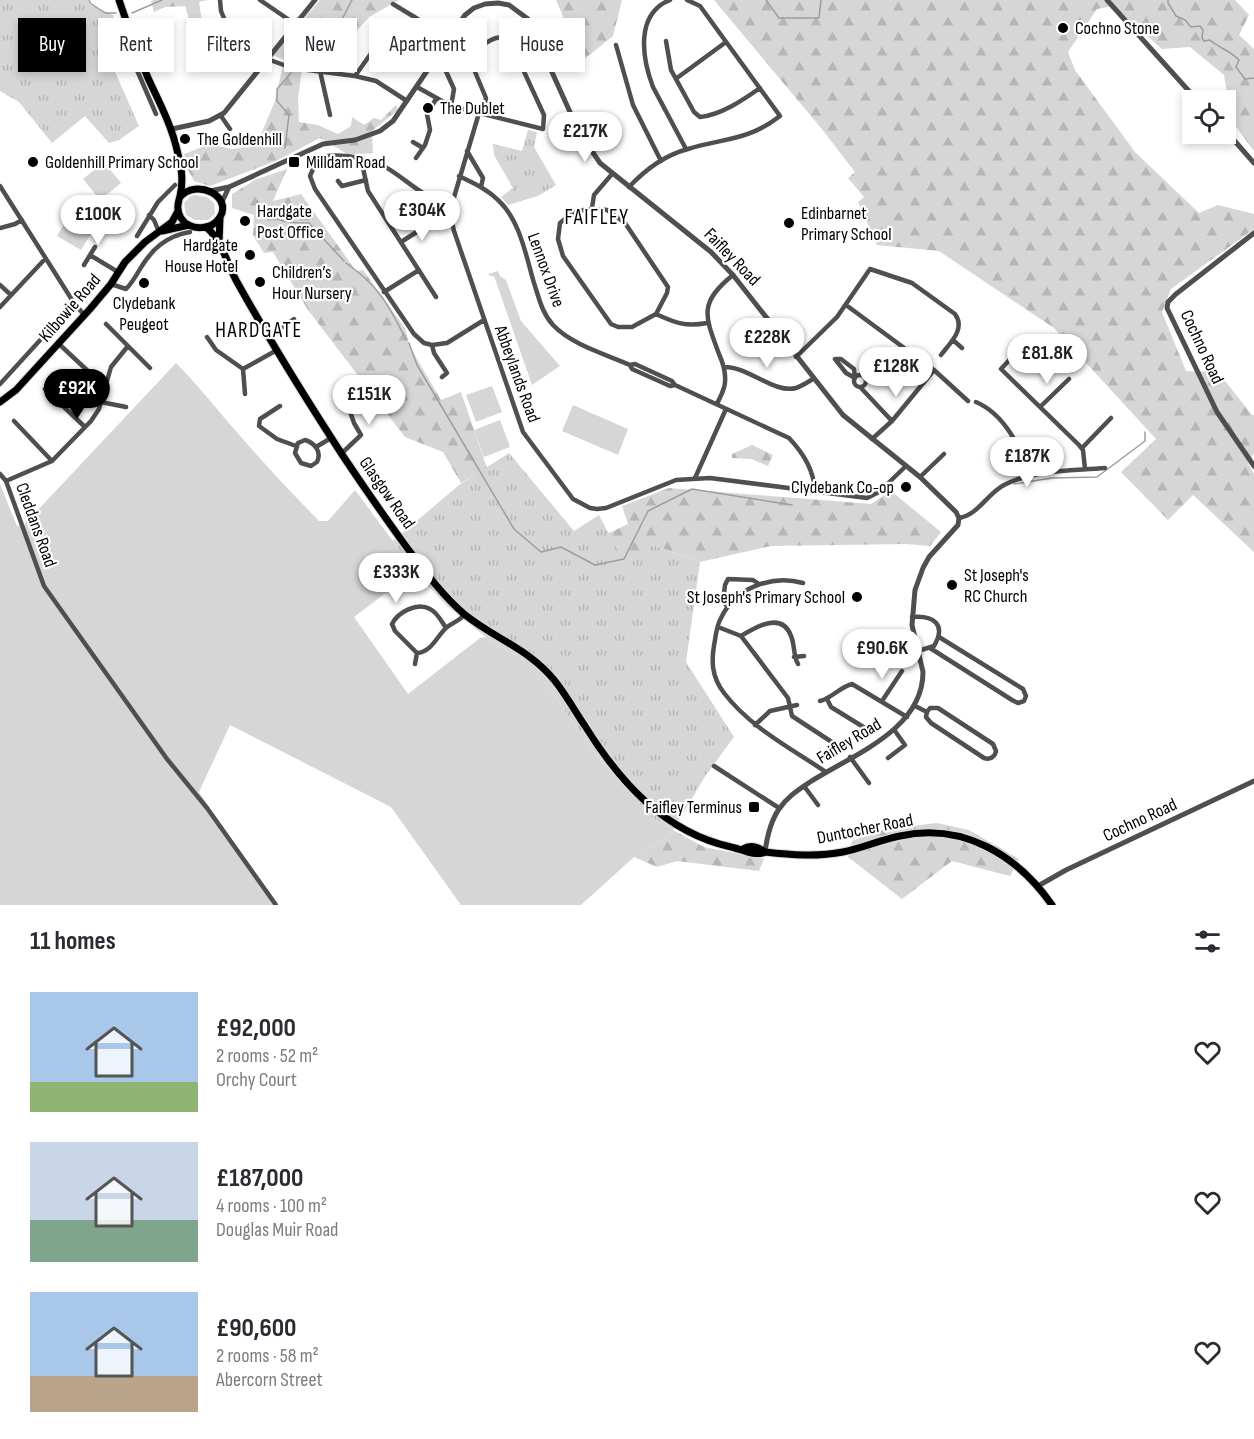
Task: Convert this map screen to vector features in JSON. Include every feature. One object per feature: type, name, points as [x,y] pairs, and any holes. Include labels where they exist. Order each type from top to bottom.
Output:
[{"type":"main road","points":[[119,0],[125,18]]},
{"type":"main road","points":[[146,72],[172,129],[183,177],[180,197],[178,211],[181,219],[189,229],[206,227],[220,218],[221,204],[210,191],[192,189],[180,197]]},
{"type":"main road","points":[[183,177],[192,189]]},
{"type":"main road","name":"Kilbowie Road","points":[[0,402],[16,390],[59,344],[111,284],[139,247],[172,222],[178,211]]},
{"type":"main road","name":"Glasgow Road","points":[[219,243],[220,218]]},
{"type":"main road","name":"Glasgow Road","points":[[206,227],[219,243],[236,281],[341,454],[413,556],[438,587],[465,614],[517,646],[542,666],[565,695],[614,767],[653,809],[694,835],[748,852],[761,854],[765,852]]},
{"type":"main road","name":"Kilbowie Road","points":[[159,231],[189,229]]},
{"type":"main road","name":"Duntocher Road","points":[[765,852],[795,855],[827,854],[857,849],[901,835],[943,834],[974,841],[1002,855],[1038,886],[1052,905]]},
{"type":"main road","name":"Glasgow Road","points":[[742,849],[748,846],[756,847]]},
{"type":"main road","points":[[756,847],[765,852]]},
{"type":"street","points":[[220,0],[220,11],[223,18]]},
{"type":"street","points":[[260,0],[286,18]]},
{"type":"street","points":[[300,18],[315,0]]},
{"type":"street","points":[[670,0],[655,8],[646,23],[643,43],[653,87],[686,149]]},
{"type":"street","points":[[629,187],[639,176],[661,161],[686,149],[746,136],[764,129],[780,116],[700,6],[687,0]]},
{"type":"street","points":[[1107,0],[1188,90]]},
{"type":"street","name":"Faifley Road","points":[[463,18],[474,8],[498,3],[509,5],[528,19],[582,137],[600,163],[711,252],[733,275],[843,415],[920,477],[953,508],[958,518],[958,525],[934,550],[922,568],[915,590],[912,617],[923,679],[915,706],[895,730],[795,791],[779,808],[773,819],[765,852]]},
{"type":"street","points":[[393,4],[416,18]]},
{"type":"street","points":[[417,87],[451,106],[543,129],[544,115],[508,37],[499,36],[488,42],[470,60],[486,98],[481,113]]},
{"type":"street","points":[[272,54],[284,38]]},
{"type":"street","points":[[666,41],[672,70],[694,112],[700,117],[743,100],[760,88]]},
{"type":"street","points":[[677,78],[726,42]]},
{"type":"street","points":[[616,45],[633,105],[661,161]]},
{"type":"street","points":[[668,52],[676,51]]},
{"type":"street","points":[[355,76],[369,55]]},
{"type":"street","points":[[138,72],[156,114]]},
{"type":"street","points":[[172,129],[210,121],[221,116],[257,72]]},
{"type":"street","points":[[320,72],[330,115]]},
{"type":"street","points":[[327,72],[375,81],[407,101]]},
{"type":"street","name":"Faifley Road","points":[[210,191],[229,188],[323,144],[355,141],[380,131],[393,121],[427,72]]},
{"type":"street","points":[[446,72],[454,89],[451,106]]},
{"type":"street","points":[[416,158],[430,130],[427,114],[436,99]]},
{"type":"street","name":"Abbeylands Road","points":[[481,113],[467,151],[452,204],[451,218],[454,231],[523,432],[573,499],[590,508],[606,508],[676,480],[695,478],[710,478],[860,498],[872,497],[906,466]]},
{"type":"street","points":[[221,116],[230,129]]},
{"type":"street","points":[[412,142],[423,148]]},
{"type":"street","points":[[1236,142],[1254,163]]},
{"type":"street","points":[[467,151],[483,178],[481,187]]},
{"type":"street","points":[[452,204],[435,200],[369,159],[330,155],[322,157],[314,166],[310,176],[315,189],[384,292],[414,334],[424,343],[432,345],[447,343],[484,320]]},
{"type":"street","points":[[361,159],[368,191],[436,297]]},
{"type":"street","points":[[592,208],[594,195],[612,174]]},
{"type":"street","name":"Lennox Drive","points":[[459,177],[481,187],[510,213],[542,308],[552,324],[564,334],[630,365],[632,369],[642,374],[670,386],[675,385],[789,438],[802,451],[809,463],[816,493]]},
{"type":"street","points":[[338,181],[342,186],[366,180]]},
{"type":"street","points":[[137,236],[149,215],[175,185]]},
{"type":"street","points":[[0,186],[45,259],[74,303],[85,315]]},
{"type":"street","points":[[221,204],[229,188]]},
{"type":"street","points":[[592,208],[607,210],[625,223],[668,287],[656,314],[632,327],[618,327],[610,324],[563,256],[558,239],[560,223],[572,213],[592,208]]},
{"type":"street","points":[[149,215],[159,231]]},
{"type":"street","points":[[0,228],[15,225],[22,220]]},
{"type":"street","points":[[401,242],[431,223]]},
{"type":"street","points":[[111,284],[126,289],[150,254],[168,239],[189,229]]},
{"type":"street","name":"Cochno Road","points":[[1254,232],[1176,294],[1168,302],[1167,308],[1217,412],[1254,466]]},
{"type":"street","points":[[84,265],[95,247]]},
{"type":"street","points":[[150,254],[155,261]]},
{"type":"street","points":[[90,255],[118,272]]},
{"type":"street","points":[[0,307],[45,259]]},
{"type":"street","points":[[796,357],[827,328],[846,305],[870,269],[912,283],[953,311],[958,317],[960,325],[941,356]]},
{"type":"street","points":[[384,292],[419,270]]},
{"type":"street","points":[[717,404],[725,383],[724,367],[707,323],[708,306],[719,286],[733,275]]},
{"type":"street","points":[[0,285],[11,295]]},
{"type":"street","points":[[0,384],[74,303]]},
{"type":"street","points":[[846,305],[934,370],[968,401]]},
{"type":"street","points":[[656,314],[676,324],[707,323]]},
{"type":"street","points":[[268,336],[294,319]]},
{"type":"street","points":[[106,324],[150,368]]},
{"type":"street","points":[[207,338],[216,350],[243,369],[246,394]]},
{"type":"street","points":[[953,339],[962,348]]},
{"type":"street","points":[[1030,339],[1001,369],[1082,448],[1085,469]]},
{"type":"street","points":[[59,344],[105,387]]},
{"type":"street","points":[[432,345],[434,353],[447,373],[442,377]]},
{"type":"street","points":[[6,481],[52,461],[85,427],[99,409],[111,367],[128,346]]},
{"type":"street","points":[[243,369],[277,350]]},
{"type":"street","points":[[855,378],[846,373],[835,359],[841,359],[852,367],[855,378],[854,384],[861,388],[892,421]]},
{"type":"street","points":[[724,367],[734,367],[785,389],[796,388],[813,379]]},
{"type":"street","points":[[872,439],[892,421],[934,370]]},
{"type":"street","points":[[855,378],[860,375],[865,378],[866,384],[861,388]]},
{"type":"street","points":[[1040,407],[1070,378]]},
{"type":"street","points":[[5,379],[16,390]]},
{"type":"street","points":[[341,454],[361,435],[354,423],[342,388]]},
{"type":"street","points":[[45,389],[85,427]]},
{"type":"street","points":[[101,402],[126,407]]},
{"type":"street","points":[[976,402],[991,410],[1010,433],[1021,452],[1029,475]]},
{"type":"street","points":[[280,406],[260,419],[259,426],[277,439],[296,446]]},
{"type":"street","points":[[695,478],[726,408]]},
{"type":"street","points":[[1082,448],[1111,418]]},
{"type":"street","points":[[14,421],[52,461]]},
{"type":"street","points":[[316,447],[331,438]]},
{"type":"street","points":[[305,440],[314,444],[319,456],[317,462],[307,466],[295,453],[296,446],[305,440]]},
{"type":"street","points":[[920,477],[944,454]]},
{"type":"street","points":[[958,518],[972,513],[998,488],[1029,475],[1105,468]]},
{"type":"street","name":"Cleddans Road","points":[[0,474],[6,481],[44,586],[167,759],[207,808],[276,905]]},
{"type":"street","points":[[728,607],[723,602],[728,579],[753,580],[759,584]]},
{"type":"street","points":[[803,583],[792,580],[772,580],[739,595],[728,607],[717,627],[711,658],[715,676],[723,692],[755,725],[826,772]]},
{"type":"street","points":[[417,653],[395,630],[392,624],[395,618],[409,608],[428,607],[433,610],[446,628]]},
{"type":"street","points":[[417,653],[420,654],[430,648],[446,628],[465,614]]},
{"type":"street","points":[[912,617],[925,616],[932,619],[939,627],[939,637],[934,646],[918,651]]},
{"type":"street","points":[[785,626],[792,621]]},
{"type":"street","points":[[741,636],[766,622],[776,622],[785,626],[791,635],[794,657],[798,664]]},
{"type":"street","points":[[717,627],[741,636],[788,698],[792,716],[841,748]]},
{"type":"street","points":[[930,648],[1012,700],[1018,703],[1024,701],[1026,696],[1023,689],[939,637]]},
{"type":"street","points":[[415,664],[417,653]]},
{"type":"street","points":[[794,657],[804,656]]},
{"type":"street","points":[[882,701],[902,671]]},
{"type":"street","points":[[820,701],[852,684],[907,717]]},
{"type":"street","points":[[827,699],[831,707],[866,728]]},
{"type":"street","points":[[755,725],[770,711],[797,705]]},
{"type":"street","points":[[915,706],[927,712]]},
{"type":"street","points":[[930,708],[938,708],[986,739],[995,746],[994,756],[990,759],[984,758],[927,720],[927,712],[930,708]]},
{"type":"street","points":[[888,758],[905,745],[895,730]]},
{"type":"street","points":[[850,757],[869,783]]},
{"type":"street","points":[[714,766],[779,808]]},
{"type":"street","name":"Cochno Road","points":[[1038,886],[1066,870],[1254,782]]},
{"type":"street","points":[[804,786],[818,805]]},
{"type":"street","points":[[756,847],[767,841]]},
{"type":"green space","points":[[0,0],[88,0],[89,4],[113,15],[114,18],[98,18],[98,72],[115,72],[139,126],[119,140],[109,143],[85,116],[52,143],[19,102],[0,91]]},
{"type":"green space","points":[[208,0],[199,2],[201,18],[189,18],[185,6],[165,7],[154,12],[151,1]]},
{"type":"green space","points":[[320,0],[399,0],[369,17],[357,31],[357,18],[305,18]]},
{"type":"green space","points":[[556,0],[622,0],[613,36],[585,59],[585,18],[564,18]]},
{"type":"green space","points":[[714,0],[1235,0],[1249,15],[1239,35],[1254,49],[1254,151],[1236,127],[1236,90],[1226,90],[1224,75],[1190,47],[1162,49],[1113,6],[1097,9],[1068,52],[1075,70],[1135,152],[1199,213],[1218,205],[1254,214],[1254,229],[1171,289],[1162,312],[1186,371],[1218,372],[1254,415],[1254,453],[1248,463],[1254,474],[1254,552],[1193,495],[1168,520],[1121,472],[1156,439],[1054,328],[939,251],[877,245],[858,202],[864,197],[848,178],[855,172]]},
{"type":"green space","points":[[284,42],[284,60],[273,55]]},
{"type":"green space","points":[[284,60],[284,72],[302,72],[298,98],[299,122],[318,125],[338,134],[351,126],[352,117],[364,125],[374,118],[381,120],[396,105],[398,110],[372,131],[373,153],[349,155],[320,138],[278,160],[210,186],[194,181],[187,168],[184,154],[210,144],[232,149],[256,146],[275,101]]},
{"type":"green space","points":[[528,130],[537,132],[534,147],[556,185],[538,196],[508,205],[501,197],[513,188],[494,155],[493,144],[522,151]]},
{"type":"green space","points":[[104,162],[121,183],[100,200],[83,179]]},
{"type":"green space","points":[[287,169],[273,201],[301,194],[356,271],[363,270],[405,328],[410,347],[441,400],[461,392],[487,468],[461,483],[443,452],[405,437],[308,310],[273,252],[264,253],[253,235],[254,215],[232,208],[232,194],[257,179]]},
{"type":"green space","points":[[195,195],[207,197],[214,203],[215,214],[208,220],[195,220],[186,215],[184,203]]},
{"type":"green space","points":[[79,200],[102,215],[81,250],[57,236]]},
{"type":"green space","points":[[498,271],[500,276],[506,280],[521,321],[560,366],[532,385],[494,276],[488,274]]},
{"type":"green space","points":[[176,363],[261,460],[319,521],[328,521],[355,490],[415,571],[354,617],[408,694],[480,638],[486,637],[521,659],[547,685],[592,750],[652,818],[673,830],[662,841],[634,857],[581,905],[461,905],[391,807],[230,725],[199,792],[276,905],[0,905],[0,484],[17,526],[24,525],[28,518]]},
{"type":"green space","points":[[492,386],[502,412],[476,422],[466,395]]},
{"type":"green space","points":[[573,405],[628,429],[618,455],[562,431]]},
{"type":"green space","points":[[500,420],[510,447],[484,457],[474,430]]},
{"type":"green space","points":[[752,445],[773,455],[768,466],[751,459],[732,458],[732,454]]},
{"type":"green space","points":[[509,453],[574,531],[599,515],[626,566],[653,545],[700,562],[686,662],[734,737],[706,775],[673,830],[652,818],[592,750],[547,685],[521,659],[486,637],[447,606],[415,572],[393,541],[459,485]]},
{"type":"green space","points":[[669,488],[871,504],[891,491],[941,532],[930,546],[906,544],[771,546],[700,562],[653,545],[626,567],[607,534],[628,524],[622,506]]},
{"type":"green space","points":[[937,823],[969,830],[1019,859],[1010,876],[952,861],[902,899],[848,857],[852,841],[886,829]]},
{"type":"green space","points":[[673,830],[704,847],[764,859],[759,871],[677,861],[657,867],[634,857],[662,841]]},
{"type":"waterway","points":[[89,0],[105,13],[116,13]]},
{"type":"waterway","points":[[132,13],[162,0]]},
{"type":"waterway","points":[[343,18],[352,0]]},
{"type":"waterway","points":[[766,0],[779,18],[819,18],[821,0]]},
{"type":"waterway","points":[[1168,0],[1176,16],[1185,20],[1191,27],[1200,26],[1203,30],[1204,41],[1210,40],[1239,60],[1236,67],[1245,79],[1254,78]]},
{"type":"waterway","points":[[285,148],[289,115],[277,101],[277,89],[291,73]]},
{"type":"waterway","points":[[257,201],[268,213],[279,220],[309,223],[344,261]]},
{"type":"waterway","points":[[346,263],[375,288],[394,316],[406,340]]},
{"type":"waterway","points":[[409,343],[417,365],[514,529],[541,552],[561,547],[595,565],[624,559],[648,511],[692,489],[792,505]]},
{"type":"waterway","points":[[1014,484],[1052,478],[1097,477],[1145,441],[1145,432]]},
{"type":"place","name":"Cochno Stone","points":[[1063,28]]},
{"type":"place","name":"The Dublet","points":[[428,108]]},
{"type":"place","name":"The Goldenhill","points":[[185,139]]},
{"type":"place","name":"Goldenhill Primary School","points":[[33,162]]},
{"type":"place","name":"Milldam Road","points":[[294,162]]},
{"type":"place","name":"Hardgate Post Office","points":[[245,221]]},
{"type":"place","name":"Edinbarnet Primary School","points":[[789,223]]},
{"type":"place","name":"Hardgate House Hotel","points":[[250,255]]},
{"type":"place","name":"Children’s Hour Nursery","points":[[260,282]]},
{"type":"place","name":"Clydebank Peugeot","points":[[144,283]]},
{"type":"place","name":"Clydebank Co-op","points":[[906,487]]},
{"type":"place","name":"St Joseph's RC Church","points":[[952,585]]},
{"type":"place","name":"St Joseph's Primary School","points":[[857,597]]},
{"type":"place","name":"Faifley Terminus","points":[[754,807]]},
{"type":"district","name":"FAIFLEY","points":[[597,217]]},
{"type":"district","name":"HARDGATE","points":[[259,330]]}]
